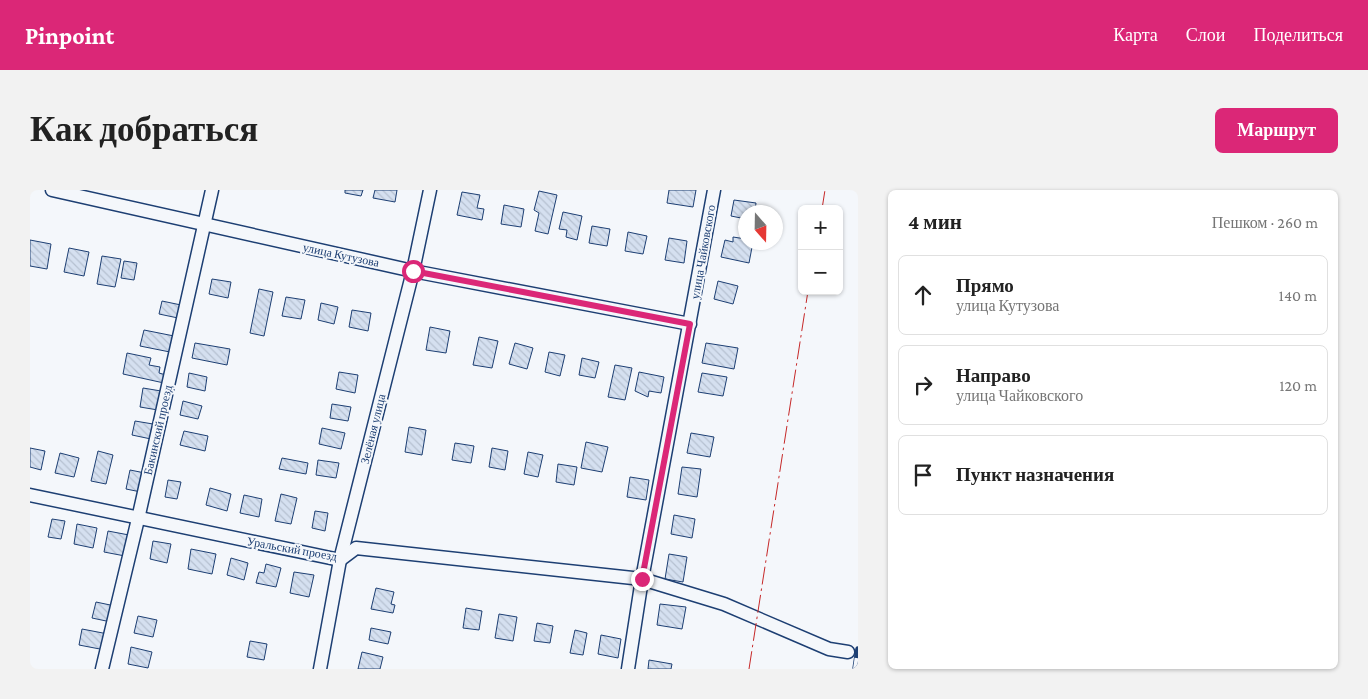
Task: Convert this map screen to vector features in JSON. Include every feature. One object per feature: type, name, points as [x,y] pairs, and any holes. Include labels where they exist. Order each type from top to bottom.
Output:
[{"type":"street","name":"улица Кутузова","points":[[52,190],[413,271],[690,324]]},
{"type":"street","name":"Бакинский проезд","points":[[102,669],[138,519],[212,190]]},
{"type":"street","name":"Зелёная улица","points":[[320,669],[340,560],[413,271],[430,190]]},
{"type":"street","name":"улица Чайковского","points":[[628,669],[642,579],[714,190]]},
{"type":"street","name":"Уральский проезд","points":[[30,495],[340,560],[356,548],[642,579],[724,604],[829,649],[848,652]]},
{"type":"building","points":[[345,190],[363,190],[361,196],[345,193]]},
{"type":"building","points":[[375,190],[397,190],[395,202],[373,198]]},
{"type":"building","points":[[669,190],[696,190],[693,207],[667,203]]},
{"type":"building","points":[[539,191],[557,195],[548,234],[535,231],[539,213],[534,210]]},
{"type":"building","points":[[462,192],[480,195],[477,208],[484,209],[482,220],[457,215]]},
{"type":"building","points":[[734,200],[756,203],[756,205],[738,205],[738,217],[731,216]]},
{"type":"building","points":[[504,205],[524,209],[521,227],[501,224]]},
{"type":"building","points":[[563,212],[582,216],[577,240],[566,237],[567,230],[559,229]]},
{"type":"building","points":[[592,226],[610,229],[607,246],[589,243]]},
{"type":"building","points":[[628,232],[647,236],[643,254],[625,251]]},
{"type":"building","points":[[733,237],[738,238],[738,250],[751,250],[749,263],[721,257],[725,240],[733,242]]},
{"type":"building","points":[[669,238],[687,241],[684,263],[665,260]]},
{"type":"building","points":[[30,240],[51,244],[47,269],[30,266]]},
{"type":"building","points":[[69,248],[89,252],[84,276],[64,272]]},
{"type":"building","points":[[102,256],[121,259],[115,287],[97,284]]},
{"type":"building","points":[[124,261],[137,263],[134,280],[121,278]]},
{"type":"building","points":[[212,279],[231,282],[228,298],[209,294]]},
{"type":"building","points":[[718,281],[738,286],[733,304],[714,299]]},
{"type":"building","points":[[259,289],[273,292],[264,336],[250,333]]},
{"type":"building","points":[[286,297],[305,300],[301,319],[282,316]]},
{"type":"building","points":[[162,301],[181,305],[178,318],[159,314]]},
{"type":"building","points":[[321,303],[338,307],[334,324],[318,320]]},
{"type":"building","points":[[352,310],[371,313],[368,331],[349,327]]},
{"type":"building","points":[[430,327],[450,331],[446,353],[426,350]]},
{"type":"building","points":[[144,330],[174,336],[170,352],[140,346]]},
{"type":"building","points":[[479,337],[498,341],[492,368],[473,365]]},
{"type":"building","points":[[195,343],[230,349],[227,365],[192,358]]},
{"type":"building","points":[[515,343],[533,348],[527,369],[509,364]]},
{"type":"building","points":[[706,343],[738,348],[734,369],[702,363]]},
{"type":"building","points":[[549,352],[565,355],[560,376],[545,372]]},
{"type":"building","points":[[127,353],[151,358],[149,365],[160,367],[159,373],[166,375],[164,383],[123,374]]},
{"type":"building","points":[[582,358],[599,362],[595,378],[579,375]]},
{"type":"building","points":[[615,365],[632,368],[625,400],[608,397]]},
{"type":"building","points":[[339,372],[358,375],[355,393],[336,389]]},
{"type":"building","points":[[639,372],[664,377],[661,393],[649,391],[648,397],[635,391]]},
{"type":"building","points":[[189,373],[207,377],[205,391],[187,387]]},
{"type":"building","points":[[702,373],[727,377],[723,396],[698,392]]},
{"type":"building","points":[[143,388],[161,391],[158,410],[140,407]]},
{"type":"building","points":[[183,401],[202,406],[198,419],[180,415]]},
{"type":"building","points":[[332,404],[351,407],[348,421],[330,418]]},
{"type":"building","points":[[135,421],[153,424],[151,439],[132,435]]},
{"type":"building","points":[[409,427],[426,430],[422,455],[405,452]]},
{"type":"building","points":[[322,428],[345,433],[341,449],[319,444]]},
{"type":"building","points":[[184,431],[208,436],[205,451],[180,445]]},
{"type":"building","points":[[691,433],[714,437],[710,457],[687,453]]},
{"type":"building","points":[[586,442],[608,447],[602,472],[581,468]]},
{"type":"building","points":[[455,443],[474,446],[471,463],[452,460]]},
{"type":"building","points":[[30,448],[45,451],[41,470],[30,467]]},
{"type":"building","points":[[492,448],[508,451],[505,470],[489,467]]},
{"type":"building","points":[[98,451],[113,455],[106,484],[91,481]]},
{"type":"building","points":[[528,452],[543,455],[538,477],[524,474]]},
{"type":"building","points":[[60,453],[79,458],[74,477],[55,473]]},
{"type":"building","points":[[282,458],[308,463],[306,474],[279,469]]},
{"type":"building","points":[[318,460],[339,463],[336,478],[316,475]]},
{"type":"building","points":[[558,464],[577,467],[574,485],[556,482]]},
{"type":"building","points":[[682,467],[701,469],[697,497],[678,494]]},
{"type":"building","points":[[130,470],[145,473],[141,492],[126,489]]},
{"type":"building","points":[[630,477],[649,480],[646,500],[627,497]]},
{"type":"building","points":[[168,480],[181,482],[177,499],[165,497]]},
{"type":"building","points":[[210,488],[231,494],[227,511],[206,505]]},
{"type":"building","points":[[281,494],[297,498],[291,524],[275,521]]},
{"type":"building","points":[[244,495],[262,499],[259,517],[240,513]]},
{"type":"building","points":[[315,511],[328,513],[325,531],[312,528]]},
{"type":"building","points":[[674,515],[695,519],[692,538],[671,534]]},
{"type":"building","points":[[52,519],[65,521],[61,539],[48,537]]},
{"type":"building","points":[[77,524],[97,528],[93,548],[74,544]]},
{"type":"building","points":[[108,531],[129,535],[125,556],[104,552]]},
{"type":"building","points":[[153,541],[171,544],[167,563],[150,559]]},
{"type":"building","points":[[191,549],[216,554],[212,574],[188,569]]},
{"type":"building","points":[[669,554],[687,557],[683,582],[665,579]]},
{"type":"building","points":[[231,558],[248,563],[244,580],[227,575]]},
{"type":"building","points":[[266,564],[281,568],[276,587],[256,583],[259,572],[264,573]]},
{"type":"building","points":[[294,572],[314,575],[309,597],[290,593]]},
{"type":"building","points":[[376,588],[394,592],[391,604],[395,605],[393,613],[371,609]]},
{"type":"building","points":[[96,602],[115,606],[111,622],[92,618]]},
{"type":"building","points":[[660,604],[686,607],[682,629],[657,625]]},
{"type":"building","points":[[466,608],[482,611],[479,630],[463,628]]},
{"type":"building","points":[[499,614],[517,617],[513,641],[495,638]]},
{"type":"building","points":[[138,616],[157,620],[153,637],[134,633]]},
{"type":"building","points":[[537,623],[553,626],[550,643],[534,641]]},
{"type":"building","points":[[371,628],[391,632],[388,644],[369,640]]},
{"type":"building","points":[[82,629],[108,634],[105,650],[79,645]]},
{"type":"building","points":[[575,630],[587,633],[583,655],[570,653]]},
{"type":"building","points":[[601,635],[621,639],[618,658],[598,654]]},
{"type":"building","points":[[250,641],[267,644],[264,660],[247,657]]},
{"type":"building","points":[[131,647],[152,652],[148,668],[128,664]]},
{"type":"building","points":[[362,652],[383,657],[380,669],[358,669]]},
{"type":"building","points":[[649,660],[672,664],[671,669],[648,669]]},
{"type":"railway","points":[[855,669],[858,649]]},
{"type":"power","points":[[823,205],[825,190]]},
{"type":"power","points":[[749,669],[807,295]]},
{"type":"route","points":[[413,271],[690,324],[642,579]]}]
